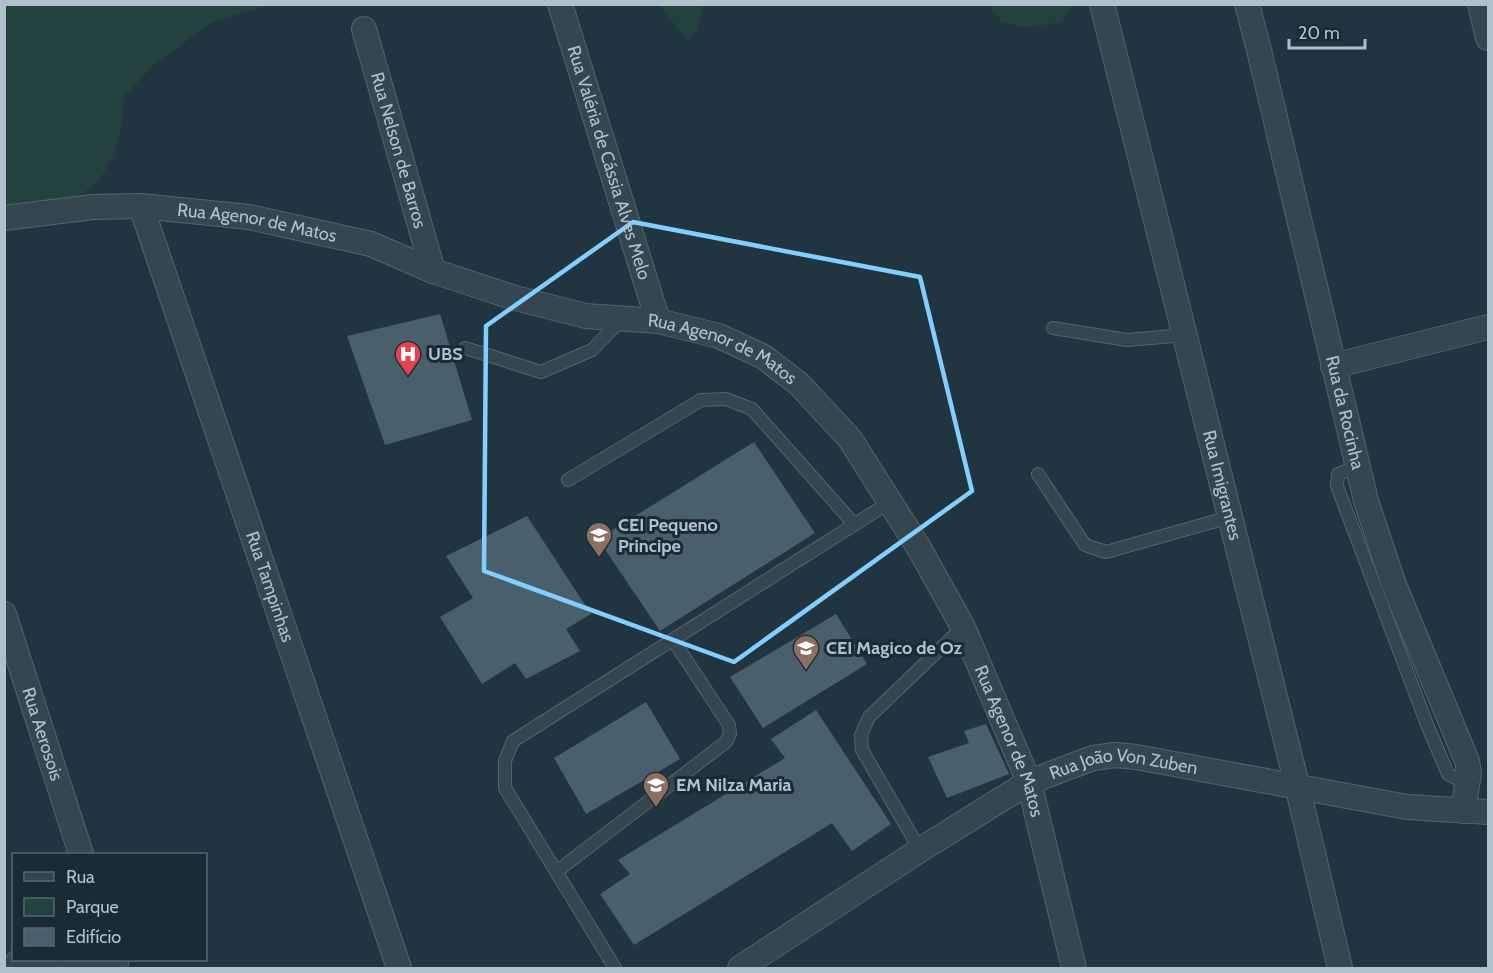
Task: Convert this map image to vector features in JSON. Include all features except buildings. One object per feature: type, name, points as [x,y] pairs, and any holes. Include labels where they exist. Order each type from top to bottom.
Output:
[{"type":"street","name":"Rua Valéria de Cássia Alves Melo","points":[[560,4],[658,321]]},
{"type":"street","name":"Rua Imigrantes","points":[[1102,4],[1297,785],[1340,969]]},
{"type":"street","name":"Rua da Rocinha","points":[[1247,4],[1366,501],[1394,585],[1467,761],[1469,773],[1463,811]]},
{"type":"street","points":[[1480,4],[1488,38]]},
{"type":"street","name":"Rua Nelson de Barros","points":[[364,29],[433,271]]},
{"type":"street","name":"Rua Agenor de Matos","points":[[4,218],[93,207],[141,206],[249,217],[370,244],[433,271],[515,298],[586,316],[658,321],[719,336],[764,357],[799,384],[850,439],[919,548],[963,627],[1029,782],[1074,969]]},
{"type":"street","name":"Rua Tampinhas","points":[[141,206],[399,969]]},
{"type":"street","points":[[1333,366],[1488,327]]},
{"type":"street","name":"Rua Aerosois","points":[[4,614],[80,853]]},
{"type":"street","name":"Rua João Von Zuben","points":[[740,969],[920,850],[1029,782],[1093,758],[1115,755],[1136,757],[1407,807],[1488,812]]},
{"type":"street","points":[[14,963],[72,968],[116,964]]},
{"type":"lane","points":[[465,348],[541,372],[592,350],[622,319]]},
{"type":"lane","points":[[1053,328],[1127,340],[1185,335]]},
{"type":"lane","points":[[568,480],[701,400],[726,399],[752,409],[854,524]]},
{"type":"lane","points":[[1038,474],[1085,545],[1106,552],[1230,517]]},
{"type":"lane","points":[[615,969],[505,788],[505,761],[513,741],[890,502]]},
{"type":"lane","points":[[920,850],[862,750],[861,735],[868,717],[963,627]]},
{"type":"lane","points":[[556,872],[726,742],[729,724],[673,640]]},
{"type":"highlighted area","points":[[633,222],[920,277],[972,491],[734,662],[484,571],[486,326]]},
{"type":"green space","points":[[4,5],[271,5],[212,22],[154,65],[124,96],[121,131],[111,161],[98,182],[83,193],[35,210],[5,213]]},
{"type":"green space","points":[[659,5],[704,5],[697,31],[688,42]]},
{"type":"green space","points":[[989,5],[1073,5],[1062,22],[1023,28],[1001,21]]},
{"type":"place","name":"UBS","points":[[408,377]]},
{"type":"place","name":"CEI Pequeno Principe","points":[[599,558]]},
{"type":"place","name":"CEI Magico de Oz","points":[[806,671]]},
{"type":"place","name":"EM Nilza Maria","points":[[656,808]]}]
